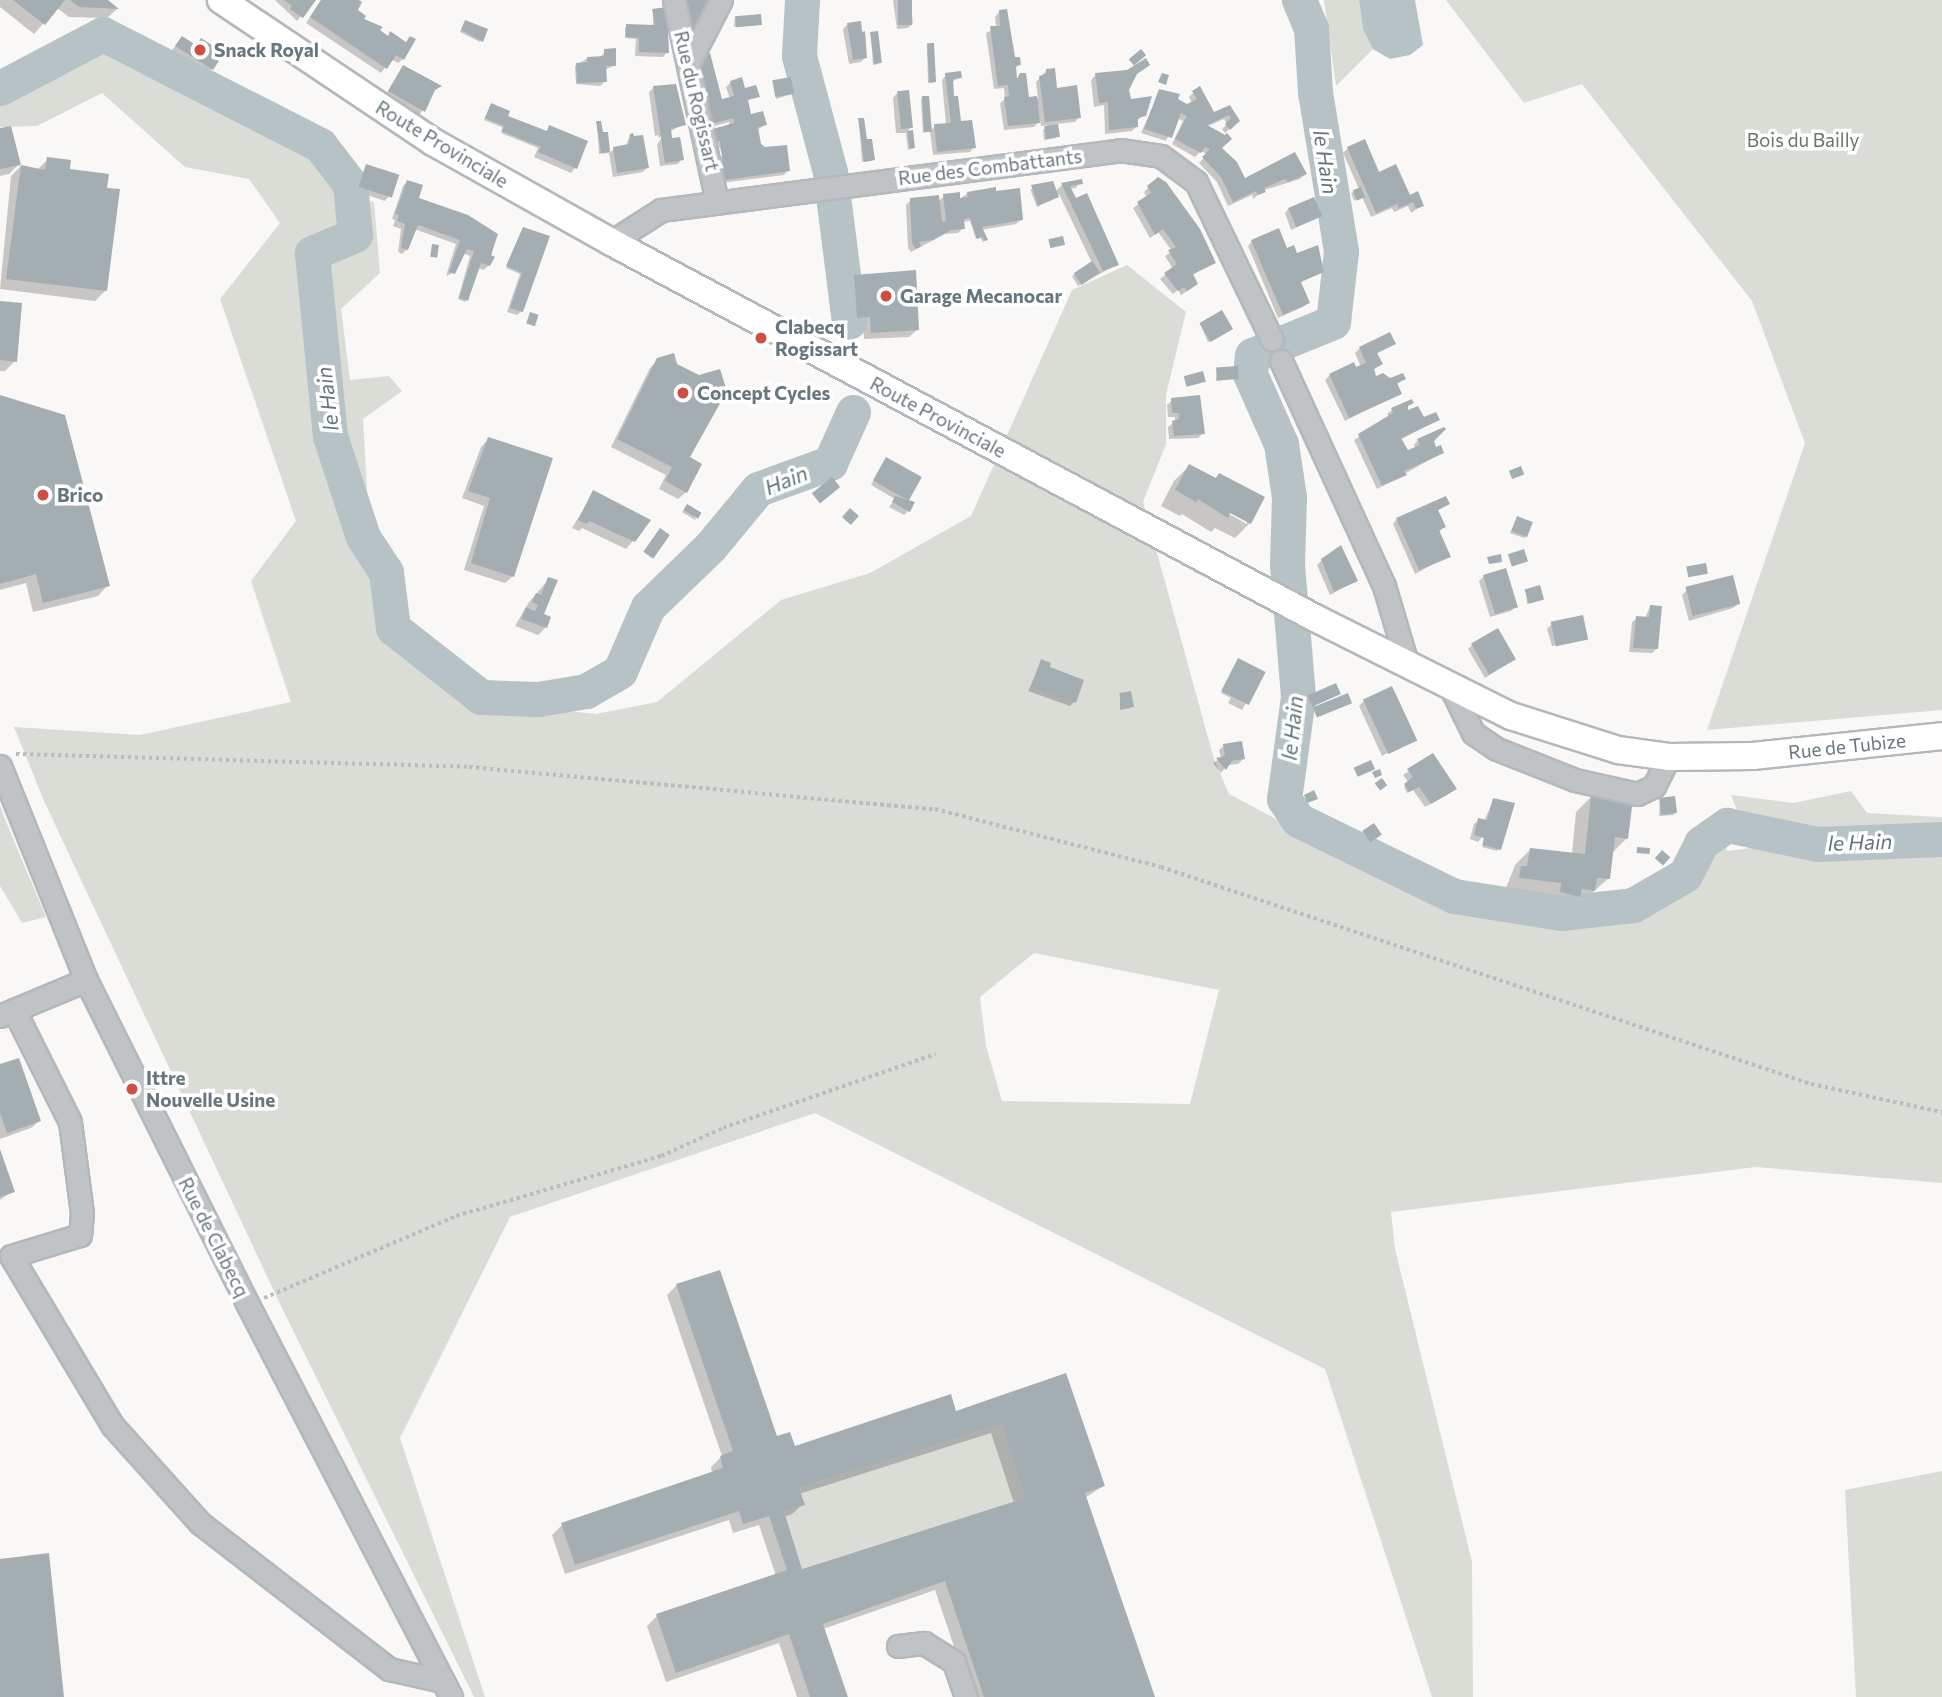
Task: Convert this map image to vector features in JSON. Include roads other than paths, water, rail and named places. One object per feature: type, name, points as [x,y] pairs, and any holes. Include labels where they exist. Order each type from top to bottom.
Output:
[{"type":"main road","name":"Route Provinciale","points":[[221,0],[433,142],[611,242],[1315,618],[1450,687],[1511,716],[1572,738],[1618,750],[1669,757],[1753,756]]},
{"type":"main road","name":"Rue de Tubize","points":[[1753,756],[1942,736]]},
{"type":"street","name":"Rue du Rogissart","points":[[674,0],[717,202]]},
{"type":"street","points":[[688,64],[721,0]]},
{"type":"street","name":"Rue des Combattants","points":[[611,242],[661,210],[1120,150],[1160,156],[1196,182],[1272,340]]},
{"type":"street","points":[[1281,361],[1384,586],[1407,663]]},
{"type":"street","points":[[1450,687],[1473,733],[1497,749],[1575,780],[1637,794],[1654,786],[1669,757]]},
{"type":"street","name":"Rue de Clabecq","points":[[6,760],[86,980],[248,1305],[447,1689]]},
{"type":"street","points":[[86,980],[7,1013],[71,1122],[82,1213],[80,1235],[11,1256],[112,1424],[200,1523],[389,1669],[447,1689]]},
{"type":"street","points":[[898,1646],[924,1643],[954,1662],[966,1697]]},
{"type":"waterway","name":"le Hain","points":[[802,0],[799,56],[830,172],[849,322]]},
{"type":"waterway","name":"le Hain","points":[[1299,0],[1311,28],[1315,92],[1341,251],[1333,322],[1252,355],[1250,374],[1281,444],[1289,497],[1287,565],[1298,697],[1284,799],[1298,820],[1454,896],[1561,913],[1633,905],[1685,875],[1701,843],[1727,825],[1817,844],[1942,839]]},
{"type":"waterway","name":"le Hain","points":[[0,88],[103,34],[320,145],[350,184],[355,235],[312,253],[330,436],[363,537],[386,572],[393,628],[481,697],[538,699],[586,691],[620,671],[648,607],[710,547],[758,489],[830,463],[853,412]]},
{"type":"place","name":"Snack Royal","points":[[200,50]]},
{"type":"place","name":"Garage Mecanocar","points":[[886,296]]},
{"type":"place","name":"Clabecq Rogissart","points":[[761,338]]},
{"type":"place","name":"Concept Cycles","points":[[683,393]]},
{"type":"place","name":"Brico","points":[[43,495]]},
{"type":"place","name":"Ittre Nouvelle Usine","points":[[132,1089]]},
{"type":"park label","name":"Bois du Bailly","points":[[1803,140]]},
{"type":"water label","name":"Hain","points":[[786,480]]}]
